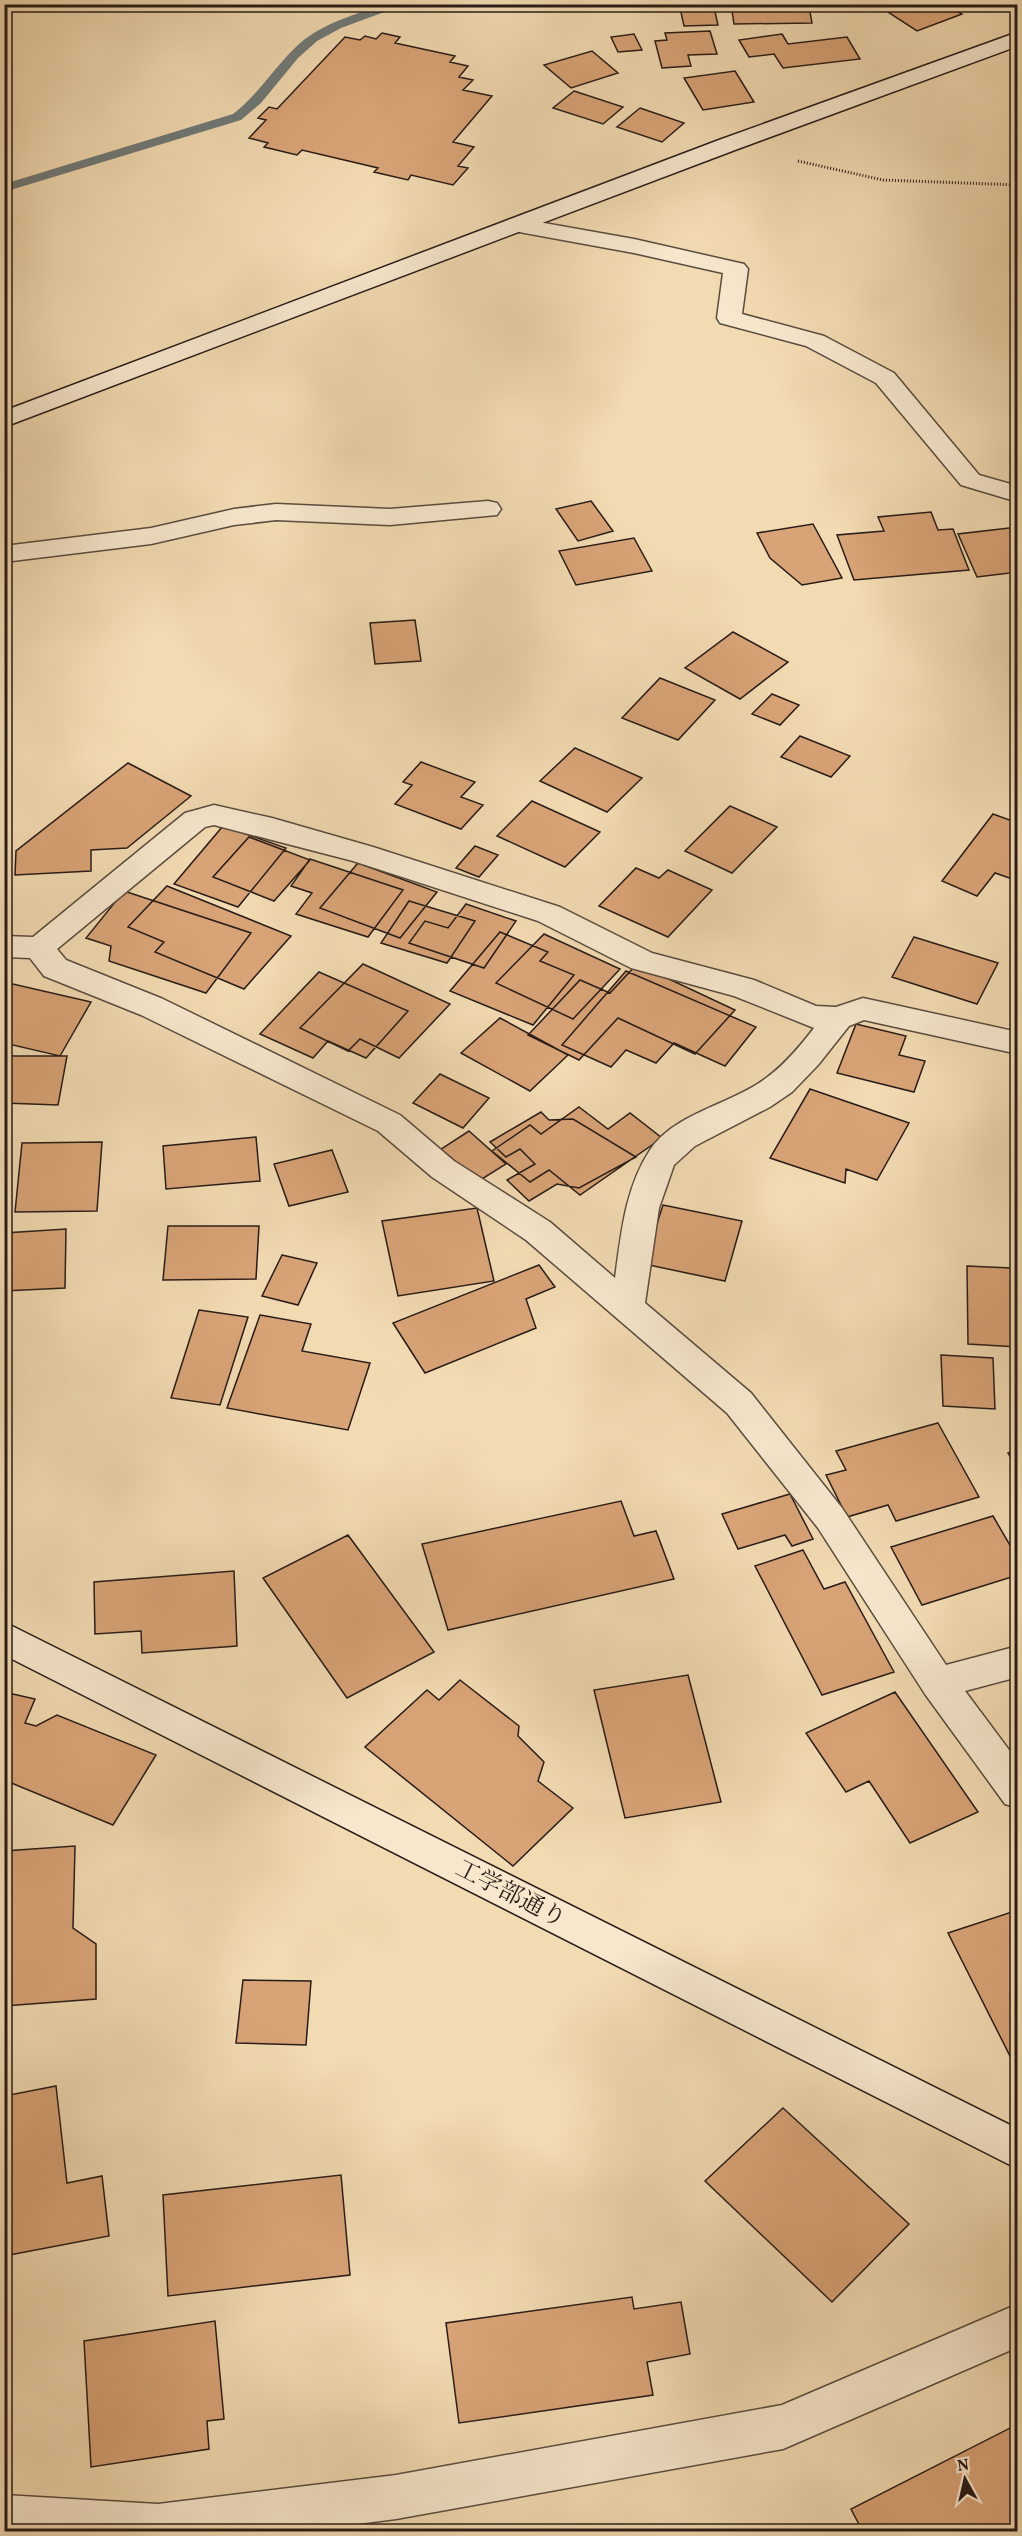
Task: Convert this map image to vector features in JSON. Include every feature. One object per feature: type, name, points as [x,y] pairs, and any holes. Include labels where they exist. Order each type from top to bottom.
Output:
[{"type":"street","points":[[4,420],[726,145],[1017,39]]},
{"type":"street","points":[[516,225],[634,246],[736,269],[729,318],[815,341],[885,378],[970,480],[1017,494]]},
{"type":"street","points":[[4,554],[151,536],[234,518],[276,512],[390,517],[488,509]]},
{"type":"street","points":[[4,946],[39,948],[195,820],[214,815],[272,828],[363,854],[549,914],[642,961],[743,988],[813,1017],[838,1018],[863,1009],[1017,1043]]},
{"type":"street","points":[[39,948],[55,969],[152,1007],[389,1123],[443,1169],[538,1231],[628,1307],[739,1403],[831,1518],[938,1683],[1017,1792]]},
{"type":"street","points":[[628,1307],[649,1184],[663,1155],[688,1136],[770,1091],[805,1063],[838,1018]]},
{"type":"street","name":"工学部通り","points":[[4,1637],[1017,2150]]},
{"type":"street","points":[[938,1683],[1017,1661]]},
{"type":"street","points":[[4,2517],[159,2529],[396,2497],[783,2427],[1017,2325]]},
{"type":"path","points":[[726,145],[883,180],[1017,185]]},
{"type":"building","points":[[946,4],[962,14],[917,31],[877,5]]},
{"type":"building","points":[[809,6],[812,23],[734,24],[732,11],[744,11],[744,7]]},
{"type":"building","points":[[714,7],[718,25],[684,26],[680,8]]},
{"type":"building","points":[[710,31],[717,54],[688,55],[691,66],[662,68],[655,41],[667,40],[665,33]]},
{"type":"building","points":[[382,33],[400,37],[395,43],[455,56],[450,62],[468,66],[459,77],[473,80],[463,90],[492,96],[453,142],[474,147],[458,166],[468,168],[453,185],[411,175],[408,180],[374,172],[378,168],[302,150],[297,155],[264,147],[268,143],[249,138],[266,120],[258,118],[269,107],[277,109],[345,37],[360,40],[365,36],[376,39]]},
{"type":"building","points":[[634,34],[642,50],[618,52],[611,37]]},
{"type":"building","points":[[782,34],[788,44],[847,37],[860,59],[783,68],[774,54],[749,57],[739,40]]},
{"type":"building","points":[[592,51],[618,73],[571,88],[544,65]]},
{"type":"building","points":[[735,71],[754,102],[703,110],[684,78]]},
{"type":"building","points":[[574,91],[623,107],[603,124],[553,108]]},
{"type":"building","points":[[640,108],[684,123],[662,142],[617,127]]},
{"type":"building","points":[[591,501],[613,531],[578,541],[556,509]]},
{"type":"building","points":[[931,512],[938,530],[953,529],[969,570],[854,580],[837,535],[884,531],[878,517]]},
{"type":"building","points":[[813,524],[842,578],[802,585],[770,558],[757,533]]},
{"type":"building","points":[[1018,527],[1018,572],[977,577],[958,534]]},
{"type":"building","points":[[634,538],[652,571],[576,585],[559,551]]},
{"type":"building","points":[[415,620],[421,661],[375,664],[370,623]]},
{"type":"building","points":[[733,632],[788,662],[740,699],[685,668]]},
{"type":"building","points":[[660,678],[715,700],[678,740],[622,718]]},
{"type":"building","points":[[772,694],[799,705],[780,725],[752,714]]},
{"type":"building","points":[[800,736],[850,756],[831,777],[781,757]]},
{"type":"building","points":[[575,748],[642,778],[607,812],[540,781]]},
{"type":"building","points":[[421,762],[475,782],[461,797],[483,805],[461,829],[395,804],[412,785],[403,782]]},
{"type":"building","points":[[128,763],[191,796],[127,848],[91,850],[91,871],[15,875],[16,851]]},
{"type":"building","points":[[532,801],[600,832],[565,867],[497,836]]},
{"type":"building","points":[[730,806],[777,827],[732,873],[685,851]]},
{"type":"building","points":[[993,814],[1018,823],[1018,881],[995,873],[977,896],[942,881]]},
{"type":"building","points":[[223,826],[286,848],[238,907],[174,884]]},
{"type":"building","points":[[249,837],[310,860],[274,901],[213,877]]},
{"type":"building","points":[[475,846],[498,855],[479,877],[456,868]]},
{"type":"building","points":[[310,859],[403,890],[368,937],[296,914],[312,893],[291,886]]},
{"type":"building","points":[[358,863],[437,892],[400,938],[320,908]]},
{"type":"building","points":[[636,868],[659,878],[668,870],[712,890],[668,937],[599,906]]},
{"type":"building","points":[[167,886],[291,936],[244,989],[155,952],[164,942],[128,927]]},
{"type":"building","points":[[124,891],[251,933],[206,993],[109,961],[111,946],[86,938]]},
{"type":"building","points":[[409,901],[475,921],[447,963],[381,943]]},
{"type":"building","points":[[466,904],[516,921],[484,968],[409,943],[425,921],[448,928]]},
{"type":"building","points":[[500,932],[548,952],[540,961],[574,975],[533,1025],[450,991]]},
{"type":"building","points":[[544,934],[620,969],[573,1019],[496,983]]},
{"type":"building","points":[[914,937],[998,963],[977,1004],[892,977]]},
{"type":"building","points":[[363,964],[450,1004],[399,1058],[360,1039],[348,1051],[300,1028]]},
{"type":"building","points":[[637,964],[735,1010],[695,1054],[618,1018],[579,1060],[528,1035],[580,980],[610,993]]},
{"type":"building","points":[[626,971],[756,1027],[725,1066],[674,1043],[656,1063],[626,1050],[611,1067],[562,1045]]},
{"type":"building","points":[[319,972],[408,1011],[366,1058],[328,1041],[313,1058],[260,1034]]},
{"type":"building","points":[[4,982],[91,1002],[60,1056],[4,1043]]},
{"type":"building","points":[[500,1018],[568,1055],[530,1091],[461,1053]]},
{"type":"building","points":[[856,1024],[906,1036],[899,1055],[925,1061],[914,1092],[837,1073]]},
{"type":"building","points":[[4,1056],[67,1056],[58,1105],[4,1103]]},
{"type":"building","points":[[440,1074],[489,1098],[463,1128],[413,1103]]},
{"type":"building","points":[[810,1089],[909,1123],[877,1180],[846,1169],[845,1183],[770,1158]]},
{"type":"building","points":[[579,1107],[608,1129],[630,1113],[662,1138],[580,1195],[549,1170],[530,1182],[492,1151],[530,1125],[541,1134]]},
{"type":"building","points":[[541,1112],[549,1120],[573,1119],[636,1157],[579,1188],[557,1184],[529,1201],[507,1180],[535,1164],[520,1149],[506,1157],[490,1142]]},
{"type":"building","points":[[469,1131],[506,1164],[474,1184],[438,1151]]},
{"type":"building","points":[[256,1137],[260,1181],[166,1189],[163,1146]]},
{"type":"building","points":[[102,1142],[97,1211],[15,1212],[22,1143]]},
{"type":"building","points":[[332,1150],[348,1192],[289,1206],[274,1164]]},
{"type":"building","points":[[663,1205],[742,1221],[725,1281],[644,1264]]},
{"type":"building","points":[[477,1208],[494,1281],[398,1296],[382,1221]]},
{"type":"building","points":[[168,1226],[259,1226],[256,1279],[163,1280]]},
{"type":"building","points":[[66,1229],[65,1288],[4,1291],[4,1233]]},
{"type":"building","points":[[282,1255],[317,1263],[298,1305],[262,1296]]},
{"type":"building","points":[[539,1265],[555,1287],[526,1299],[536,1328],[425,1373],[393,1323]]},
{"type":"building","points":[[967,1266],[1011,1268],[1011,1289],[1018,1289],[1018,1347],[968,1344]]},
{"type":"building","points":[[199,1310],[248,1317],[220,1405],[171,1398]]},
{"type":"building","points":[[260,1315],[311,1324],[302,1351],[370,1363],[348,1430],[227,1408]]},
{"type":"building","points":[[941,1355],[993,1358],[995,1409],[943,1406]]},
{"type":"building","points":[[938,1423],[979,1497],[896,1521],[888,1505],[847,1517],[826,1475],[846,1470],[836,1451]]},
{"type":"building","points":[[1018,1450],[1018,1470],[1008,1453]]},
{"type":"building","points":[[790,1494],[813,1539],[792,1546],[785,1535],[738,1549],[722,1514]]},
{"type":"building","points":[[621,1501],[634,1536],[656,1531],[674,1579],[448,1630],[422,1544]]},
{"type":"building","points":[[993,1516],[1018,1559],[1018,1575],[922,1605],[891,1547]]},
{"type":"building","points":[[348,1535],[434,1652],[347,1698],[263,1578]]},
{"type":"building","points":[[803,1550],[824,1589],[845,1582],[894,1672],[822,1695],[755,1566]]},
{"type":"building","points":[[234,1571],[237,1646],[142,1653],[141,1631],[95,1634],[94,1582]]},
{"type":"building","points":[[688,1675],[721,1802],[625,1818],[594,1690]]},
{"type":"building","points":[[460,1680],[519,1726],[518,1736],[544,1762],[538,1781],[573,1808],[513,1866],[365,1747],[427,1690],[439,1700]]},
{"type":"building","points":[[4,1692],[35,1699],[25,1723],[36,1726],[57,1715],[156,1755],[113,1825],[4,1780]]},
{"type":"building","points":[[895,1692],[978,1812],[910,1843],[869,1781],[846,1792],[806,1733]]},
{"type":"building","points":[[75,1846],[73,1928],[96,1944],[96,1999],[4,2006],[4,1851]]},
{"type":"building","points":[[1018,1910],[1018,2056],[1011,2058],[948,1933]]},
{"type":"building","points":[[243,1980],[311,1981],[306,2045],[236,2043]]},
{"type":"building","points":[[56,2086],[67,2183],[102,2176],[109,2236],[4,2256],[4,2096]]},
{"type":"building","points":[[783,2108],[909,2224],[832,2302],[705,2181]]},
{"type":"building","points":[[341,2175],[350,2275],[168,2296],[163,2195]]},
{"type":"building","points":[[632,2297],[634,2309],[681,2302],[690,2354],[647,2362],[653,2395],[459,2423],[446,2323]]},
{"type":"building","points":[[215,2321],[224,2419],[207,2421],[209,2449],[91,2467],[84,2341]]},
{"type":"building","points":[[1018,2424],[1018,2532],[863,2532],[851,2509]]},
{"type":"waterway","points":[[4,188],[237,117],[265,92],[294,56],[313,39],[349,21],[400,4]]}]
